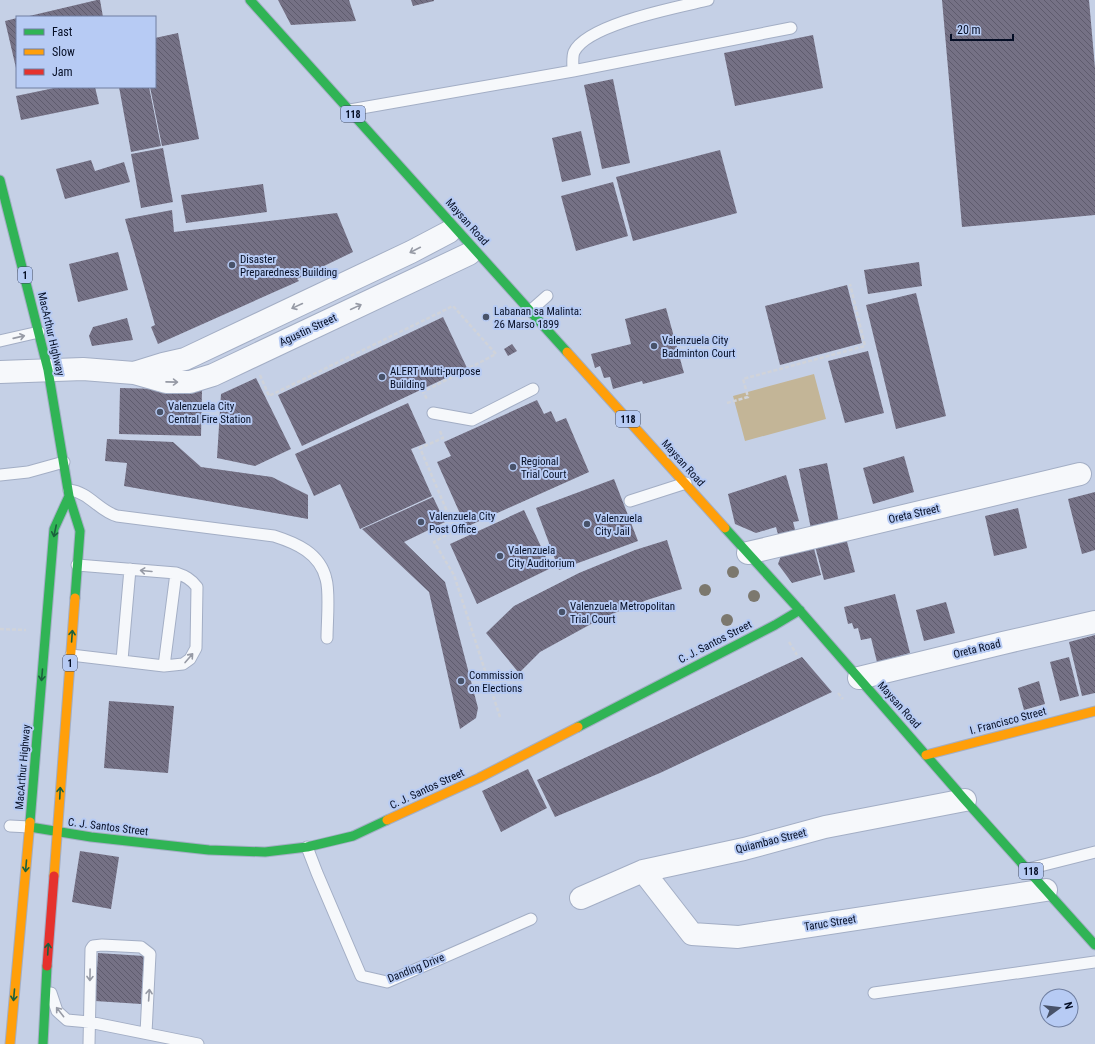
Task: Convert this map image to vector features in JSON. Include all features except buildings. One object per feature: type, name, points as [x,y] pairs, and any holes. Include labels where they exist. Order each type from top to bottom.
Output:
[{"type":"main road","name":"Maysan Road","points":[[250,0],[350,110],[472,252],[530,311],[800,610],[965,800],[1095,945]]},
{"type":"main road","name":"MacArthur Highway","points":[[0,180],[48,370],[69,493],[80,531],[50,926],[43,1044]]},
{"type":"main road","name":"MacArthur Highway","points":[[10,1044],[30,827],[54,529],[69,493]]},
{"type":"main road","name":"C. J. Santos Street","points":[[30,827],[58,832],[209,850],[265,852],[307,847],[353,836],[467,784],[775,625],[800,610]]},
{"type":"main road","name":"I. Francisco Street","points":[[926,755],[1095,711]]},
{"type":"street","name":"Agustin Street","points":[[134,373],[185,359],[453,230]]},
{"type":"street","name":"Agustin Street","points":[[0,372],[83,369],[134,373],[166,382],[190,382],[213,375],[472,252]]},
{"type":"street","name":"Oreta Street","points":[[748,553],[1080,474]]},
{"type":"street","name":"Oreta Road","points":[[859,678],[1095,622]]},
{"type":"street","name":"Quiambao Street","points":[[581,898],[643,871],[744,849],[825,827],[965,800]]},
{"type":"street","name":"Taruc Street","points":[[643,871],[692,934],[738,937],[1046,890]]},
{"type":"lane","points":[[573,71],[574,52],[594,33],[625,21],[708,0]]},
{"type":"lane","points":[[350,110],[573,71],[791,28]]},
{"type":"lane","points":[[0,227],[11,223]]},
{"type":"lane","points":[[530,311],[547,296]]},
{"type":"lane","points":[[0,341],[39,332]]},
{"type":"lane","points":[[433,413],[472,420],[534,389]]},
{"type":"lane","points":[[0,476],[28,472],[64,462]]},
{"type":"lane","points":[[630,501],[686,483]]},
{"type":"lane","points":[[69,493],[78,492],[107,512],[117,516],[274,536],[299,545],[307,550],[319,564],[327,580],[327,638]]},
{"type":"lane","points":[[70,655],[164,666],[183,664],[190,659],[196,648],[197,587],[184,575],[77,564]]},
{"type":"lane","points":[[122,660],[130,569]]},
{"type":"lane","points":[[164,666],[176,573]]},
{"type":"lane","points":[[10,826],[30,827]]},
{"type":"lane","name":"Danding Drive","points":[[307,847],[316,873],[361,976],[387,982],[531,919]]},
{"type":"lane","points":[[1028,869],[1095,852]]},
{"type":"lane","points":[[89,1044],[91,949],[93,946],[141,947],[150,954],[146,1034]]},
{"type":"lane","points":[[874,993],[1095,962]]},
{"type":"lane","points":[[46,982],[57,1012],[67,1020],[89,1022],[198,1044]]},
{"type":"path","points":[[727,403],[748,397],[743,379],[865,346],[850,284]]},
{"type":"path","points":[[251,357],[269,396],[453,306],[496,354],[424,392],[443,438],[420,448],[454,530],[434,542],[454,575],[500,717]]},
{"type":"path","points":[[0,629],[26,630]]},
{"type":"path","points":[[838,693],[843,699]]},
{"type":"shaded area","points":[[814,374],[826,419],[745,441],[733,396]]},
{"type":"traffic: fast","points":[[250,0],[567,352]]},
{"type":"traffic: fast","points":[[0,180],[48,370],[69,496],[80,531],[75,598]]},
{"type":"traffic: fast","points":[[30,822],[54,529],[69,496]]},
{"type":"traffic: fast","points":[[725,528],[795,605],[965,800],[1095,945]]},
{"type":"traffic: fast","points":[[578,727],[775,625],[800,610]]},
{"type":"traffic: fast","points":[[30,827],[91,837],[209,850],[265,852],[307,847],[353,836],[387,820]]},
{"type":"traffic: fast","points":[[43,1044],[47,966]]},
{"type":"traffic: slow","points":[[567,352],[725,528]]},
{"type":"traffic: slow","points":[[54,876],[75,598]]},
{"type":"traffic: slow","points":[[926,755],[1095,711]]},
{"type":"traffic: slow","points":[[387,820],[479,778],[578,727]]},
{"type":"traffic: slow","points":[[10,1044],[30,822]]},
{"type":"traffic: jam","points":[[47,966],[54,876]]},
{"type":"place","name":"Disaster Preparedness Building","points":[[232,265]]},
{"type":"place","name":"Labanan sa Malinta: 26 Marso 1899","points":[[486,317]]},
{"type":"place","name":"Valenzuela City Badminton Court","points":[[654,346]]},
{"type":"place","name":"ALERT Multi-purpose Building","points":[[382,377]]},
{"type":"place","name":"Valenzuela City Central Fire Station","points":[[160,412]]},
{"type":"place","name":"Regional Trial Court","points":[[513,467]]},
{"type":"place","name":"Valenzuela City Post Office","points":[[421,522]]},
{"type":"place","name":"Valenzuela City Jail","points":[[587,524]]},
{"type":"place","name":"Valenzuela City Auditorium","points":[[500,556]]},
{"type":"place","name":"Valenzuela Metropolitan Trial Court","points":[[562,612]]},
{"type":"place","name":"Commission on Elections","points":[[461,681]]}]
